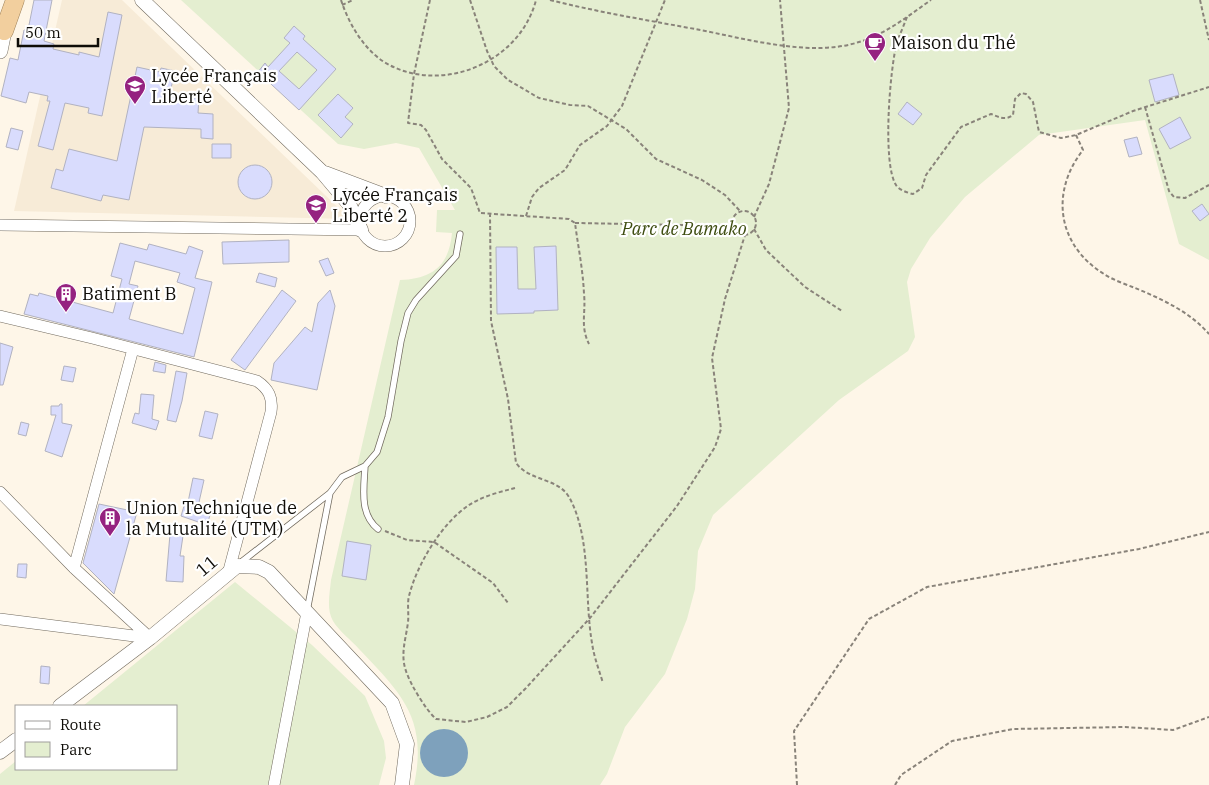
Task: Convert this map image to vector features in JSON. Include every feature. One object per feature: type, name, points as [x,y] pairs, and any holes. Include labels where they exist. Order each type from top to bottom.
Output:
[{"type":"highway","points":[[4,31],[6,0]]},
{"type":"highway","points":[[4,31],[15,0]]},
{"type":"main road","points":[[0,52],[4,31]]},
{"type":"street","points":[[142,0],[322,172],[350,204],[361,230],[368,239],[381,246],[395,244],[407,235],[410,220],[405,206],[393,197],[322,172]]},
{"type":"street","points":[[361,230],[362,210],[368,203],[386,196]]},
{"type":"street","points":[[0,225],[361,230]]},
{"type":"street","points":[[0,316],[257,381],[265,387],[272,403],[271,412],[232,570],[259,567],[269,572],[392,703],[407,744],[402,785]]},
{"type":"street","points":[[74,568],[133,349]]},
{"type":"street","points":[[0,492],[74,568],[150,638]]},
{"type":"street","name":"11","points":[[61,705],[150,638],[232,570]]},
{"type":"street","points":[[275,784],[307,612]]},
{"type":"street","points":[[0,619],[150,638]]},
{"type":"street","points":[[0,752],[15,741]]},
{"type":"lane","points":[[378,529],[370,523],[364,506],[365,466],[377,452],[382,440],[408,313],[416,300],[456,256],[460,234]]},
{"type":"lane","name":"11","points":[[232,570],[330,493],[342,476],[365,466]]},
{"type":"lane","points":[[307,612],[330,493]]},
{"type":"path","points":[[341,0],[347,18],[359,38],[376,55],[396,68],[414,74],[454,74],[476,68],[491,60],[515,40],[528,21],[536,0]]},
{"type":"path","points":[[342,5],[353,0]]},
{"type":"path","points":[[430,0],[414,74],[408,123],[421,125],[426,130],[442,158],[471,188],[480,213],[569,219],[575,223],[732,226]]},
{"type":"path","points":[[470,0],[481,38],[491,60],[494,66],[508,80],[528,93],[555,101],[588,106],[626,129],[656,159],[702,180],[726,195],[741,212]]},
{"type":"path","points":[[550,0],[589,10],[785,45],[825,47],[859,43],[890,29],[930,0]]},
{"type":"path","points":[[526,216],[532,197],[539,188],[565,170],[580,145],[607,126],[622,106],[665,0]]},
{"type":"path","points":[[780,0],[789,108],[769,184],[754,217],[754,229],[766,250],[805,287],[842,311]]},
{"type":"path","points":[[1200,0],[1209,40]]},
{"type":"path","points":[[907,17],[897,44],[888,116],[890,165],[897,186],[913,194],[922,188],[926,175],[961,127],[991,114],[1002,119],[1009,118],[1013,115],[1015,99],[1021,93],[1026,94],[1033,102],[1039,132],[1061,138],[1076,135],[1145,107],[1209,87]]},
{"type":"path","points":[[1145,107],[1169,192],[1174,197],[1185,198],[1209,185]]},
{"type":"path","points":[[1076,135],[1083,150],[1070,166],[1062,196],[1066,229],[1072,242],[1085,258],[1104,274],[1172,304],[1209,334]]},
{"type":"path","points":[[732,226],[735,216],[741,212],[748,212],[754,217]]},
{"type":"path","points":[[490,213],[492,321],[508,399],[516,463],[521,470],[562,488],[569,497],[581,532],[592,642],[603,683]]},
{"type":"path","points":[[575,223],[584,295],[583,333],[589,344]]},
{"type":"path","points":[[732,226],[737,233],[744,235]]},
{"type":"path","points":[[515,488],[490,495],[468,505],[434,542],[425,556],[409,596],[408,623],[402,643],[406,671],[425,705],[436,719],[466,722],[487,717],[507,707],[590,618],[677,506],[716,447],[721,429],[712,358],[724,299],[744,235],[754,229]]},
{"type":"path","points":[[378,529],[407,540],[434,542],[493,583],[508,603]]},
{"type":"path","points":[[797,785],[794,731],[870,618],[927,587],[1139,549],[1209,532]]},
{"type":"path","points":[[894,785],[901,775],[952,741],[1013,730],[1125,726],[1172,730],[1209,717]]},
{"type":"shaded area","name":"Lycée Français Liberté","points":[[62,0],[122,0],[350,219],[14,211]]},
{"type":"green space","name":"Parc de Bamako","points":[[181,0],[1209,0],[1209,260],[1179,244],[1145,120],[1039,135],[965,197],[930,238],[911,269],[907,282],[915,337],[908,351],[839,400],[713,515],[698,551],[695,589],[687,619],[665,674],[625,727],[607,774],[600,785],[414,785],[417,742],[414,725],[408,709],[388,680],[333,621],[329,606],[329,595],[400,280],[421,277],[430,273],[443,262],[452,233],[436,232],[437,210],[455,210],[419,148],[396,143],[364,149],[338,144]]},
{"type":"green space","points":[[235,582],[312,645],[365,696],[384,741],[386,758],[379,785],[0,785],[0,774],[15,762],[15,770],[178,770],[178,705],[84,705]]},
{"type":"water","points":[[444,729],[453,731],[461,736],[466,744],[468,753],[466,762],[461,770],[453,775],[444,777],[435,775],[427,770],[422,762],[420,753],[422,744],[427,736],[435,731]]},
{"type":"building","points":[[34,0],[52,0],[44,41],[54,44],[53,49],[79,55],[79,52],[99,57],[108,12],[122,15],[102,116],[88,113],[89,108],[65,103],[53,150],[38,146],[50,101],[47,101],[48,96],[29,92],[26,103],[1,96],[10,58],[18,60],[24,30],[28,30]]},
{"type":"building","points":[[294,26],[305,36],[303,39],[336,69],[299,110],[258,72],[265,63],[268,67],[290,43],[284,38]],"holes":[[[297,52],[317,70],[299,89],[279,71]]]},
{"type":"building","points":[[137,67],[160,72],[161,68],[175,71],[169,97],[199,98],[198,113],[213,114],[213,139],[201,138],[201,129],[144,127],[129,200],[103,195],[101,201],[51,188],[56,169],[63,171],[69,149],[117,161]]},
{"type":"building","points":[[1173,74],[1179,95],[1155,102],[1149,80]]},
{"type":"building","points":[[338,94],[353,108],[345,117],[353,124],[341,138],[318,115]]},
{"type":"building","points":[[907,102],[922,114],[913,125],[898,114]]},
{"type":"building","points":[[1180,117],[1191,138],[1170,149],[1159,129]]},
{"type":"building","points":[[11,128],[23,131],[18,150],[6,147]]},
{"type":"building","points":[[1137,137],[1142,154],[1129,157],[1124,140]]},
{"type":"building","points":[[212,144],[231,144],[231,158],[212,158]]},
{"type":"building","points":[[255,165],[262,166],[267,170],[271,175],[271,189],[267,194],[262,198],[255,199],[248,198],[243,194],[239,189],[238,182],[239,175],[243,170],[248,166]]},
{"type":"building","points":[[1202,204],[1209,214],[1200,221],[1192,211]]},
{"type":"building","points":[[289,240],[289,262],[223,264],[222,242]]},
{"type":"building","points":[[120,243],[147,250],[149,244],[186,254],[189,246],[203,251],[195,278],[212,282],[194,357],[24,314],[30,294],[38,296],[39,293],[113,313],[122,279],[111,276]],"holes":[[[135,261],[180,273],[177,282],[195,288],[183,334],[129,319],[138,286],[129,284]]]},
{"type":"building","points":[[556,246],[558,310],[497,314],[496,247],[517,247],[518,289],[536,289],[534,247]]},
{"type":"building","points":[[328,258],[334,273],[326,276],[319,261]]},
{"type":"building","points":[[259,273],[277,278],[275,287],[256,282]]},
{"type":"building","points":[[282,290],[296,301],[245,370],[231,360]]},
{"type":"building","points":[[330,290],[335,306],[317,390],[271,380],[274,363],[305,327],[312,332],[318,303]]},
{"type":"building","points":[[0,343],[13,347],[3,385],[0,385]]},
{"type":"building","points":[[155,362],[166,365],[165,373],[153,371]]},
{"type":"building","points":[[64,366],[76,368],[73,382],[61,380]]},
{"type":"building","points":[[176,371],[187,373],[176,422],[167,420]]},
{"type":"building","points":[[141,394],[154,395],[152,419],[159,421],[156,430],[132,423],[135,413],[139,414]]},
{"type":"building","points":[[62,404],[62,423],[72,425],[62,457],[45,451],[56,415],[51,415],[51,406],[59,406]]},
{"type":"building","points":[[205,411],[218,414],[212,439],[199,436]]},
{"type":"building","points":[[21,422],[29,424],[26,436],[18,434]]},
{"type":"building","points":[[193,478],[204,480],[197,511],[210,515],[207,525],[181,516],[184,506],[187,507]]},
{"type":"building","name":"Union Technique de la Mutualité (UTM)","points":[[99,504],[137,512],[114,594],[83,563]]},
{"type":"building","points":[[170,534],[183,536],[180,556],[184,556],[183,582],[166,581]]},
{"type":"building","points":[[347,541],[371,545],[366,580],[342,576]]},
{"type":"building","points":[[18,564],[27,564],[26,578],[17,577]]},
{"type":"building","points":[[41,666],[50,667],[49,684],[40,683]]},
{"type":"place","name":"Maison du Thé","points":[[875,62]]},
{"type":"place","name":"Lycée Français Liberté","points":[[135,105]]},
{"type":"place","name":"Lycée Français Liberté 2","points":[[316,224]]},
{"type":"place","name":"Batiment B","points":[[66,313]]},
{"type":"place","name":"Union Technique de la Mutualité (UTM)","points":[[110,537]]}]
